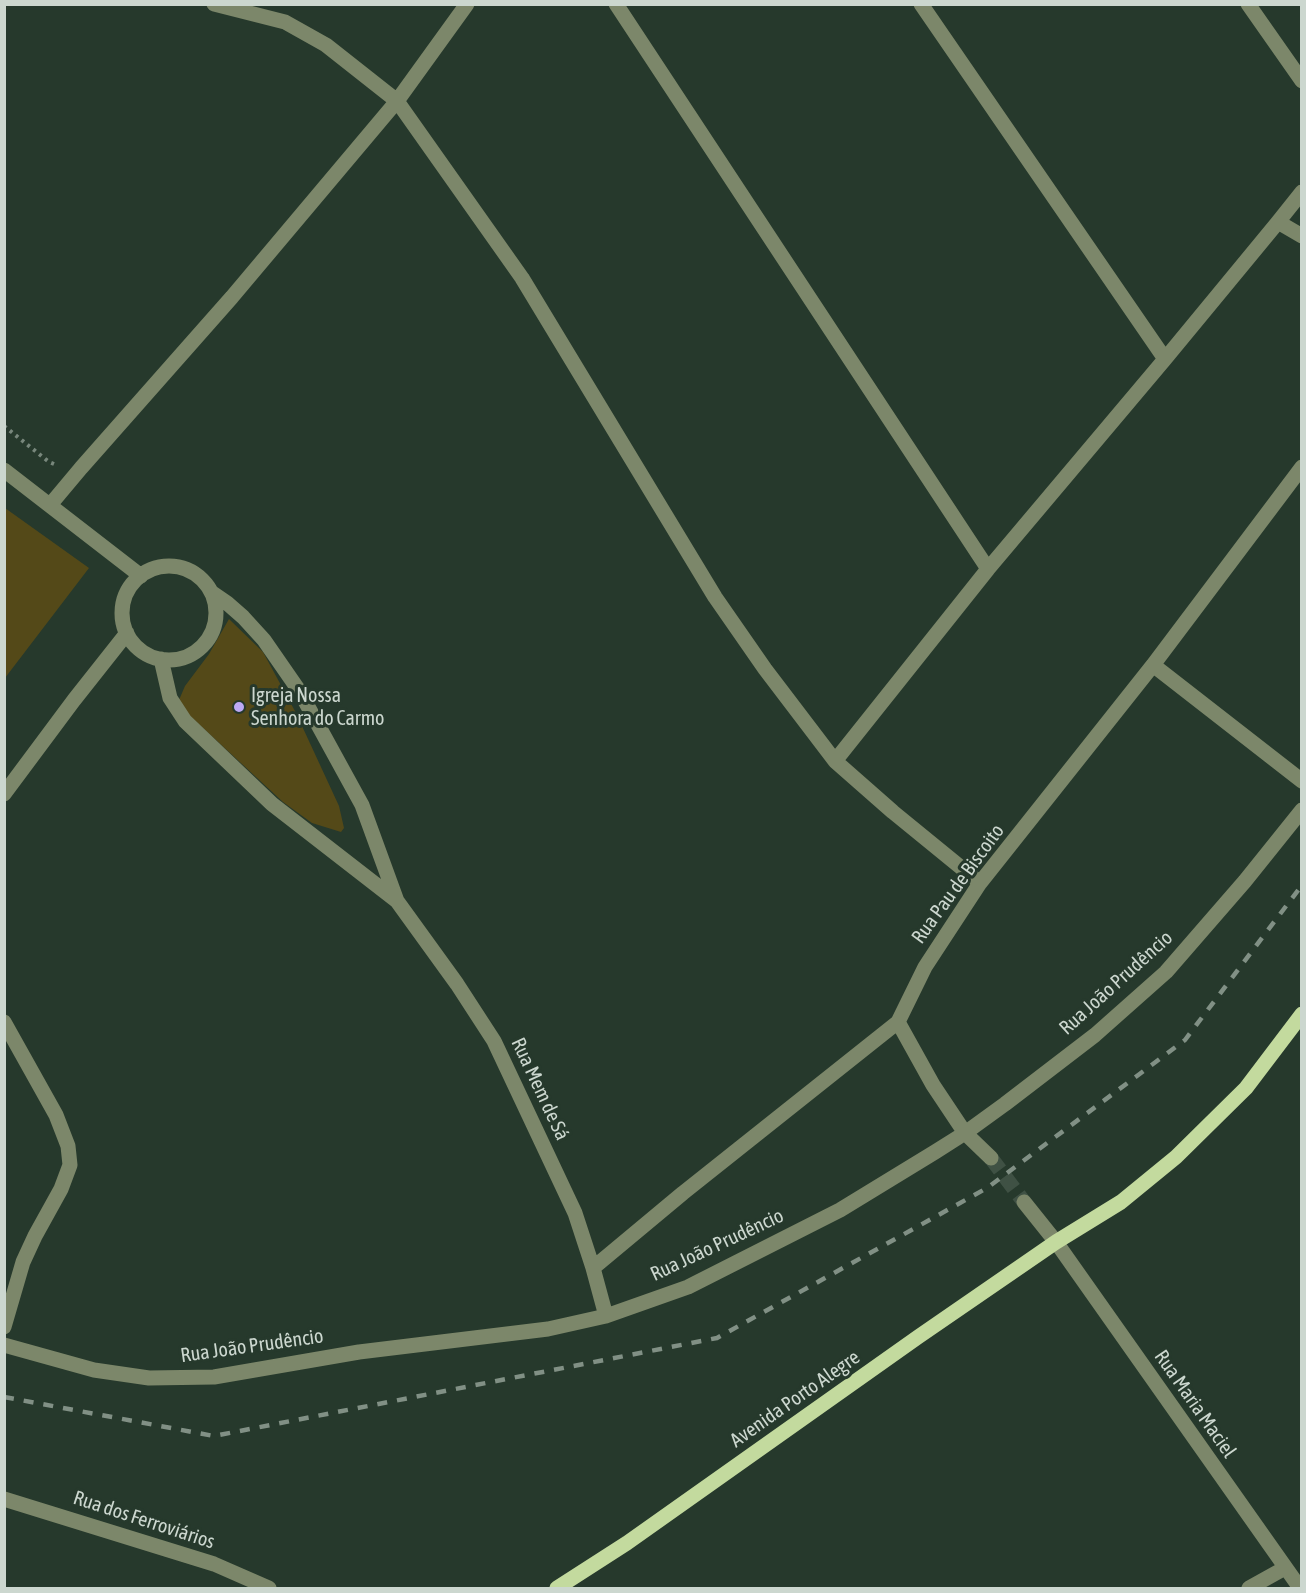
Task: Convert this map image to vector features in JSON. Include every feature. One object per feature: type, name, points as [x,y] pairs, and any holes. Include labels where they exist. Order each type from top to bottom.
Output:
[{"type":"main road","name":"Avenida Porto Alegre","points":[[557,1588],[627,1543],[1056,1242],[1121,1202],[1176,1157],[1246,1088],[1302,1014]]},
{"type":"street","points":[[214,4],[285,21],[326,45],[397,100],[522,278],[715,597],[765,669],[835,760],[893,812],[981,884]]},
{"type":"street","points":[[50,505],[232,297],[397,100],[467,4]]},
{"type":"street","points":[[616,4],[988,569]]},
{"type":"street","points":[[921,4],[1166,359]]},
{"type":"street","points":[[1248,4],[1302,81]]},
{"type":"street","points":[[835,760],[988,569],[1166,359],[1302,192]]},
{"type":"street","points":[[1278,222],[1302,236]]},
{"type":"street","name":"Rua Pau de Biscoito","points":[[592,1268],[898,1022],[925,967],[981,884],[1153,665],[1302,466]]},
{"type":"street","points":[[4,470],[141,576]]},
{"type":"street","points":[[162,566],[185,569],[196,574],[211,592],[216,606],[216,621],[207,641],[190,655],[176,659],[161,659],[147,655],[135,646],[127,633],[122,612],[127,592],[141,576],[151,570],[162,566]]},
{"type":"street","name":"Rua Mem de Sá","points":[[211,592],[243,617],[264,640],[300,692],[362,805],[397,901]]},
{"type":"street","points":[[6,790],[127,633]]},
{"type":"street","name":"Rua Mem de Sá","points":[[161,659],[170,698],[184,721],[272,804],[397,901],[458,984],[494,1041],[575,1213],[606,1316]]},
{"type":"street","points":[[1153,665],[1302,781]]},
{"type":"street","name":"Rua João Prudêncio","points":[[4,1346],[94,1370],[149,1378],[214,1377],[359,1352],[548,1329],[606,1316],[688,1287],[840,1210],[965,1133],[1095,1035],[1166,972],[1245,881],[1302,810]]},
{"type":"street","points":[[4,1022],[56,1115],[68,1146],[70,1165],[61,1189],[23,1262],[4,1327]]},
{"type":"street","points":[[898,1022],[933,1085],[965,1133],[991,1158]]},
{"type":"street","name":"Rua Maria Maciel","points":[[1024,1202],[1056,1242],[1300,1588]]},
{"type":"street","name":"Rua dos Ferroviários","points":[[4,1499],[214,1564],[268,1588]]},
{"type":"street","points":[[1249,1588],[1285,1568]]},
{"type":"path","points":[[4,426],[49,462],[62,467],[81,468]]},
{"type":"shaded area","points":[[5,508],[89,568],[5,678]]},
{"type":"shaded area","points":[[229,619],[263,652],[296,713],[339,806],[344,828],[341,832],[312,823],[283,802],[189,715],[179,700],[185,686],[209,654]]},
{"type":"tunnel","points":[[991,1158],[1024,1202]]},
{"type":"railway","points":[[4,1397],[214,1436],[717,1338],[987,1188],[1185,1040],[1302,885]]},
{"type":"place","name":"Igreja Nossa Senhora do Carmo","points":[[239,707]]}]
